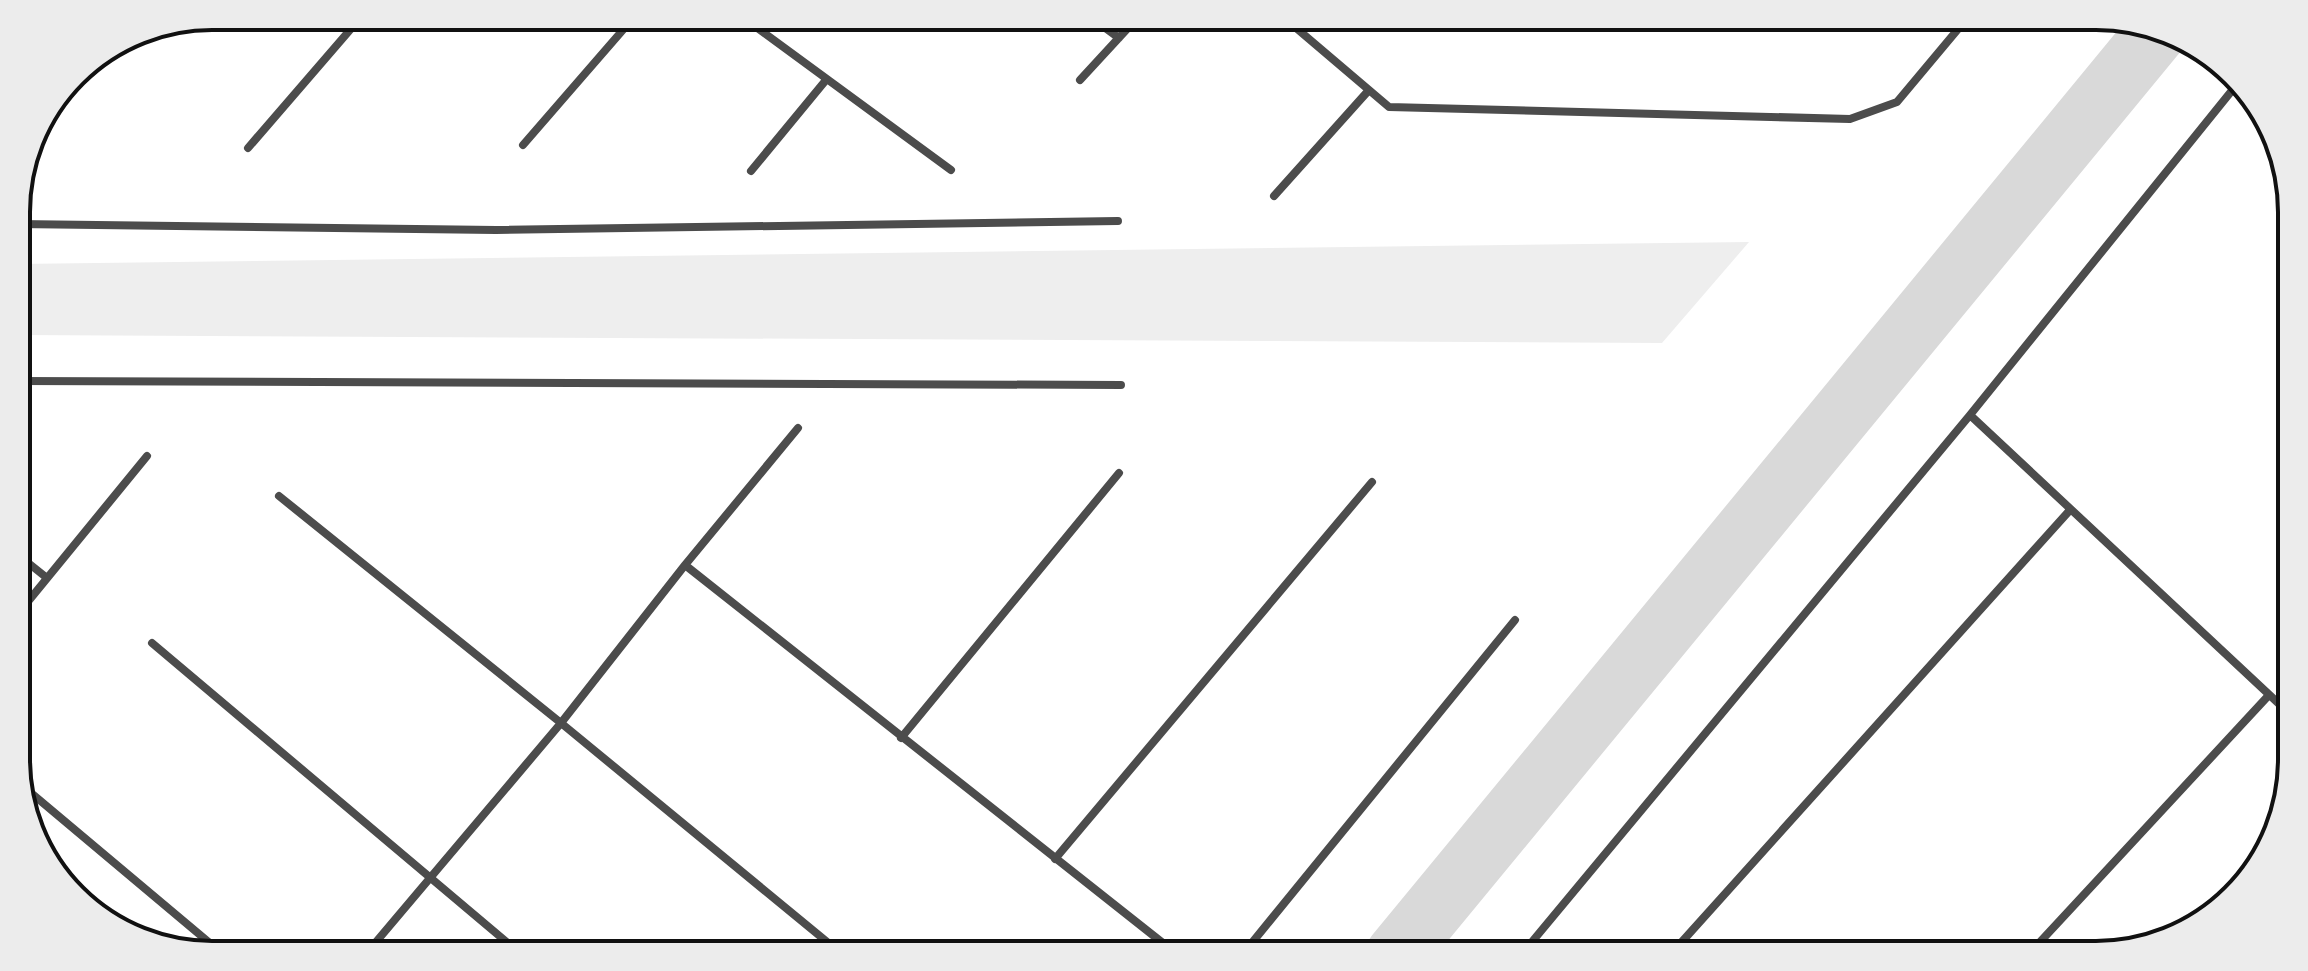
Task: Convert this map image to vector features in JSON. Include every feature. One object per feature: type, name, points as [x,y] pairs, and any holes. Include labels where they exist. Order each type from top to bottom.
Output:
[{"type":"street","points":[[248,148],[350,30]]},
{"type":"street","points":[[523,145],[623,30]]},
{"type":"street","points":[[760,30],[951,170]]},
{"type":"street","points":[[1108,30],[1119,38]]},
{"type":"street","points":[[1080,80],[1126,30]]},
{"type":"street","points":[[1298,30],[1389,107],[1850,119],[1897,102],[1957,30]]},
{"type":"street","points":[[751,171],[826,80]]},
{"type":"street","points":[[1274,196],[1369,90]]},
{"type":"street","points":[[1533,941],[1970,415],[2232,91]]},
{"type":"street","points":[[30,224],[496,230],[1118,221]]},
{"type":"street","points":[[30,381],[1121,385]]},
{"type":"street","points":[[1970,415],[2278,703]]},
{"type":"street","points":[[377,941],[561,723],[798,428]]},
{"type":"street","points":[[30,599],[147,456]]},
{"type":"street","points":[[901,738],[1119,473]]},
{"type":"street","points":[[1055,859],[1372,482]]},
{"type":"street","points":[[279,496],[826,941]]},
{"type":"street","points":[[1683,941],[2070,510]]},
{"type":"street","points":[[30,564],[47,578]]},
{"type":"street","points":[[685,565],[1160,941]]},
{"type":"street","points":[[1253,941],[1515,620]]},
{"type":"street","points":[[152,643],[505,941]]},
{"type":"street","points":[[2041,941],[2269,695]]},
{"type":"street","points":[[34,796],[207,941]]},
{"type":"shaded area","points":[[1749,242],[1662,343],[30,335],[30,264]]},
{"type":"waterway","points":[[1408,941],[2151,39]]}]
